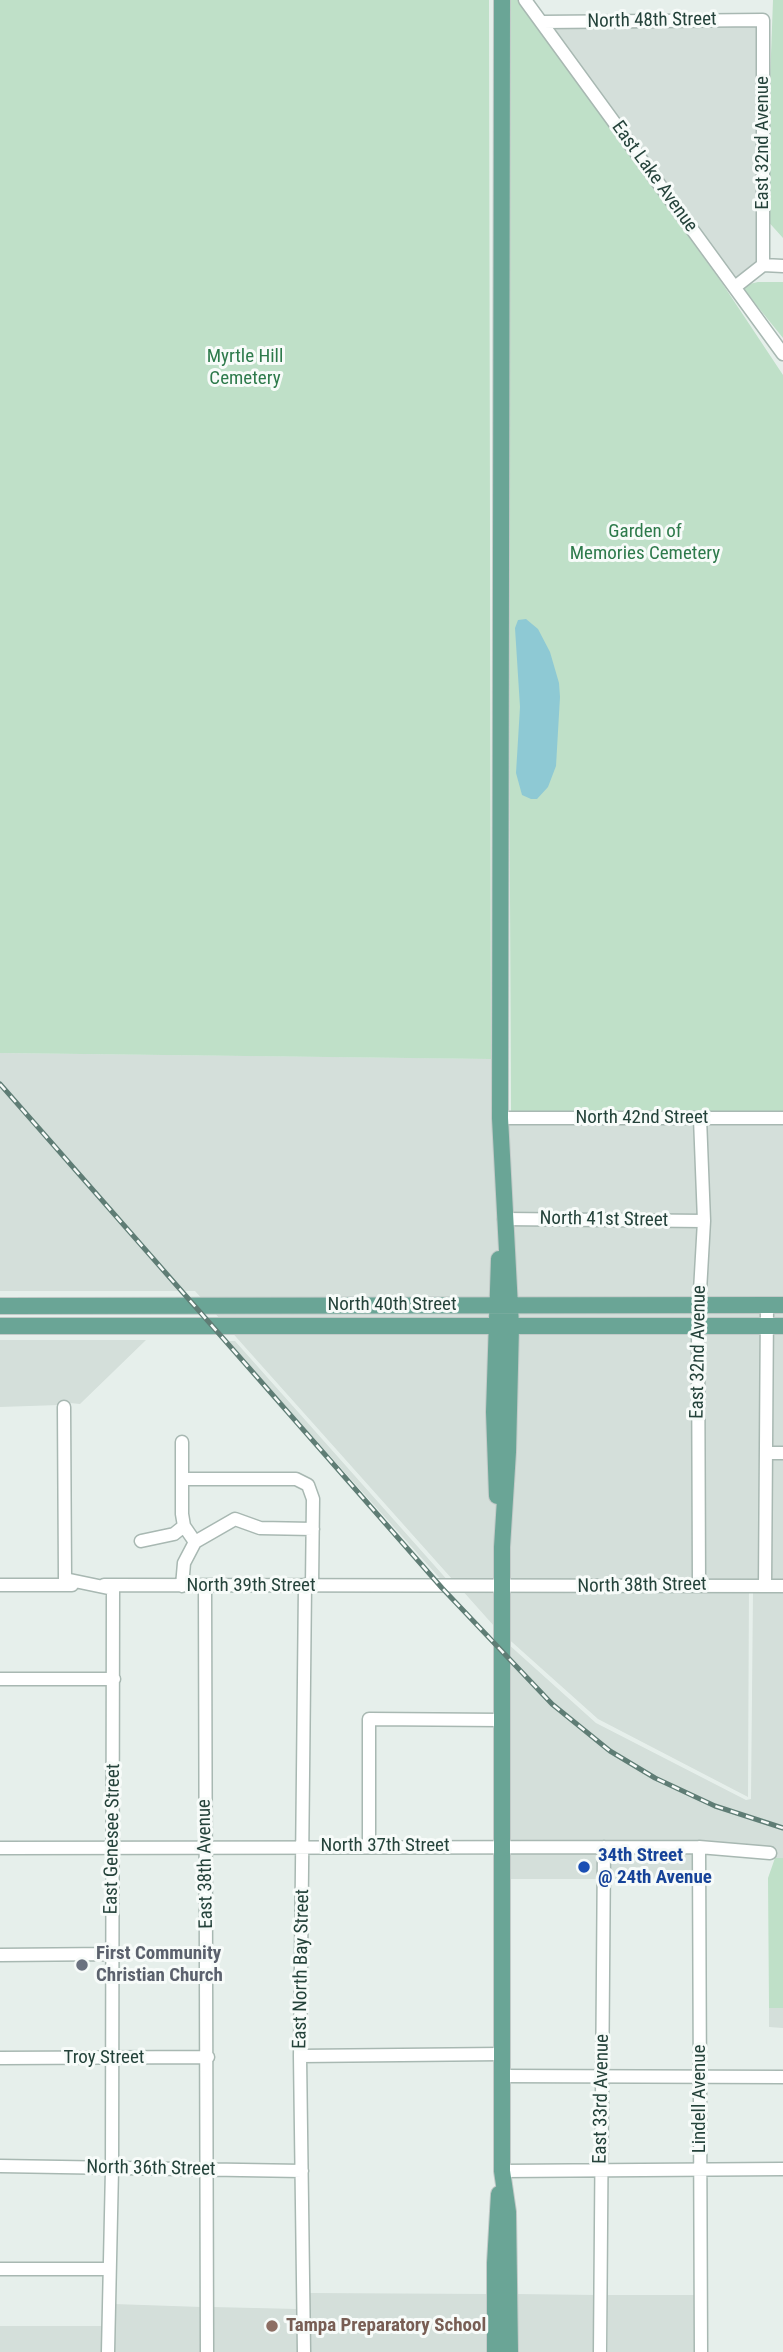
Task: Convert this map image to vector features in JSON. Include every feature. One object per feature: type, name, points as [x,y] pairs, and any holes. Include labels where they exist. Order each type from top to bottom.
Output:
[{"type":"main road","points":[[495,2352],[496,2225],[502,2171],[502,1547],[508,1452],[511,1326],[503,1306],[500,1118],[502,0]]},
{"type":"main road","name":"North 40th Street","points":[[0,1306],[775,1305]]},
{"type":"main road","points":[[502,1547],[495,1455],[494,1326],[503,1306]]},
{"type":"main road","name":"North 40th Street","points":[[0,1326],[775,1326]]},
{"type":"main road","points":[[502,2171],[508,2223],[510,2352]]},
{"type":"street","name":"East Lake Avenue","points":[[525,0],[783,354]]},
{"type":"street","name":"North 48th Street","points":[[542,22],[763,20]]},
{"type":"street","name":"East 32nd Avenue","points":[[763,20],[763,265]]},
{"type":"street","points":[[735,287],[763,265],[783,266]]},
{"type":"street","name":"North 42nd Street","points":[[500,1118],[783,1118]]},
{"type":"street","name":"East 32nd Avenue","points":[[699,1586],[698,1305],[704,1221],[700,1118]]},
{"type":"street","name":"North 41st Street","points":[[503,1219],[704,1221]]},
{"type":"street","points":[[765,1586],[766,1453],[775,1305]]},
{"type":"street","points":[[140,1306],[140,1326]]},
{"type":"street","points":[[326,1306],[326,1326]]},
{"type":"street","name":"East Genesee Street","points":[[64,1407],[65,1580],[113,1589],[112,2169],[108,2352]]},
{"type":"street","points":[[182,1441],[184,1526],[195,1542]]},
{"type":"street","points":[[766,1453],[783,1453]]},
{"type":"street","name":"East North Bay Street","points":[[182,1479],[303,1481],[312,1491],[300,2056],[304,2352]]},
{"type":"street","points":[[182,1586],[184,1563],[195,1542],[235,1519],[260,1528],[313,1529]]},
{"type":"street","points":[[141,1541],[174,1534],[184,1526]]},
{"type":"street","name":"North 39th Street","points":[[0,1585],[502,1588]]},
{"type":"street","name":"East 38th Avenue","points":[[205,1586],[207,2352]]},
{"type":"street","name":"North 38th Street","points":[[502,1588],[783,1586]]},
{"type":"street","points":[[0,1679],[114,1679]]},
{"type":"street","points":[[369,1846],[369,1719],[502,1720]]},
{"type":"street","name":"East 33rd Avenue","points":[[600,2352],[604,1847]]},
{"type":"street","name":"North 37th Street","points":[[0,1848],[699,1847],[770,1853]]},
{"type":"street","name":"Lindell Avenue","points":[[699,1847],[701,2352]]},
{"type":"street","points":[[0,1955],[111,1954]]},
{"type":"street","points":[[300,2056],[502,2054]]},
{"type":"street","name":"Troy Street","points":[[0,2058],[208,2057]]},
{"type":"street","points":[[502,2076],[783,2077]]},
{"type":"street","name":"North 36th Street","points":[[0,2166],[302,2171]]},
{"type":"street","points":[[502,2171],[783,2169]]},
{"type":"street","points":[[0,2269],[109,2269]]},
{"type":"shaded area","points":[[758,24],[758,263],[736,281],[551,27]]},
{"type":"shaded area","points":[[0,1053],[500,1059],[500,1117],[783,1118],[783,1579],[749,1580],[748,1797],[598,1719],[494,1626],[195,1291],[0,1291]]},
{"type":"shaded area","points":[[0,1340],[146,1340],[80,1404],[60,1402],[59,1405],[0,1407]]},
{"type":"shaded area","points":[[227,1341],[235,1341],[450,1583],[444,1583]]},
{"type":"shaded area","points":[[753,1590],[783,1591],[783,1858],[775,1858],[775,1849],[704,1842],[507,1842],[507,1643],[596,1723],[746,1800],[751,1799]]},
{"type":"shaded area","points":[[507,1851],[599,1851],[599,1879],[507,1879]]},
{"type":"shaded area","points":[[609,1851],[694,1851],[695,1878],[609,1879]]},
{"type":"shaded area","points":[[769,2008],[783,2008],[783,2028],[769,2027]]},
{"type":"shaded area","points":[[308,2293],[490,2294],[490,2352],[309,2352]]},
{"type":"shaded area","points":[[515,2294],[598,2295],[598,2352],[515,2352]]},
{"type":"shaded area","points":[[608,2295],[696,2295],[696,2352],[608,2352]]},
{"type":"shaded area","points":[[114,2304],[202,2307],[202,2352],[113,2352]]},
{"type":"shaded area","points":[[212,2307],[298,2309],[299,2352],[212,2352]]},
{"type":"shaded area","points":[[0,2326],[104,2326],[103,2352],[0,2352]]},
{"type":"green space","name":"Myrtle Hill Cemetery","points":[[0,0],[489,0],[491,1059],[0,1053]]},
{"type":"green space","name":"Garden of Memories Cemetery","points":[[506,0],[518,0],[722,283],[783,375],[783,1118],[511,1118]]},
{"type":"green space","points":[[773,0],[783,0],[783,238],[765,218]]},
{"type":"green space","points":[[758,282],[783,282],[783,338],[741,286]]},
{"type":"green space","points":[[775,1858],[783,1858],[783,2008],[769,2008],[768,1878]]},
{"type":"water","points":[[526,619],[538,629],[550,652],[560,697],[556,766],[548,787],[537,799],[522,795],[516,773],[520,707],[515,628],[518,620]]},
{"type":"railway","points":[[0,1084],[442,1588],[552,1704],[610,1751],[655,1778],[715,1806],[783,1828]]},
{"type":"place","name":"34th Street @ 24th Avenue","points":[[584,1867]]},
{"type":"place","name":"First Community Christian Church","points":[[82,1965]]},
{"type":"place","name":"Tampa Preparatory School","points":[[272,2326]]}]
